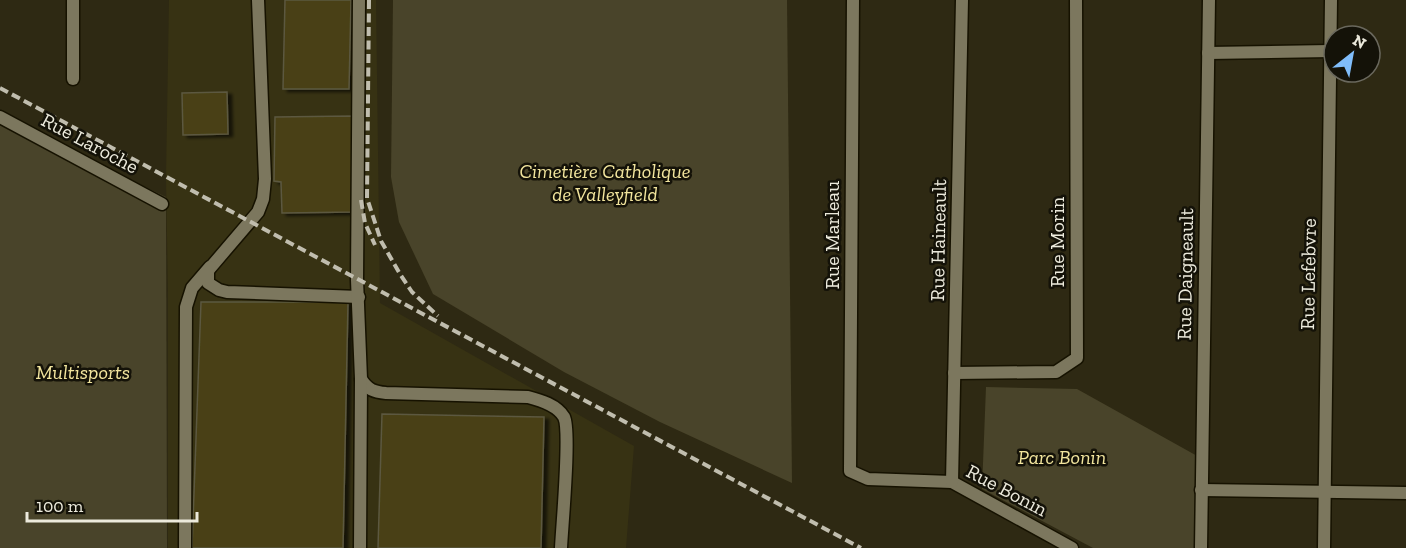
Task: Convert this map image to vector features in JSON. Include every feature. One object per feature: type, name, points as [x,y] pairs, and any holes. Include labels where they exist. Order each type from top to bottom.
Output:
[{"type":"street","points":[[73,0],[73,79]]},
{"type":"street","points":[[258,0],[265,179],[263,199],[251,222],[208,272],[208,283],[219,290],[359,297]]},
{"type":"street","points":[[359,0],[357,268],[361,379],[360,548]]},
{"type":"street","name":"Rue Marleau","points":[[850,471],[853,0]]},
{"type":"street","name":"Rue Haineault","points":[[952,482],[962,0]]},
{"type":"street","name":"Rue Morin","points":[[954,373],[1056,372],[1077,358],[1076,0]]},
{"type":"street","name":"Rue Daigneault","points":[[1201,548],[1209,0]]},
{"type":"street","name":"Rue Lefebvre","points":[[1331,0],[1331,24]]},
{"type":"street","points":[[1208,53],[1322,51]]},
{"type":"street","name":"Rue Lefebvre","points":[[1324,548],[1330,84]]},
{"type":"street","name":"Rue Laroche","points":[[0,117],[162,204]]},
{"type":"street","points":[[185,548],[186,307],[192,288],[202,274],[217,260]]},
{"type":"street","points":[[361,379],[366,387],[373,391],[528,397],[546,402],[558,411],[564,418],[566,453],[561,548]]},
{"type":"street","name":"Rue Bonin","points":[[850,471],[868,479],[952,482],[1072,548]]},
{"type":"street","points":[[1201,490],[1406,493]]},
{"type":"shaded area","points":[[169,0],[376,0],[380,303],[634,446],[626,548],[168,548],[166,177]]},
{"type":"green space","name":"Cimetière Catholique de Valleyfield","points":[[393,0],[787,0],[792,483],[660,422],[564,372],[433,294],[399,222],[391,177]]},
{"type":"green space","name":"Multisports","points":[[0,116],[166,197],[167,548],[0,548]]},
{"type":"green space","name":"Parc Bonin","points":[[986,387],[1077,389],[1199,457],[1196,548],[1093,548],[982,489]]},
{"type":"building","points":[[285,0],[351,0],[349,89],[283,89]]},
{"type":"building","points":[[227,92],[228,134],[183,135],[182,93]]},
{"type":"building","points":[[352,116],[353,212],[282,213],[281,182],[274,181],[275,117]]},
{"type":"building","points":[[201,302],[348,302],[343,548],[192,548]]},
{"type":"building","points":[[382,414],[544,417],[541,548],[378,548]]},
{"type":"railway","points":[[369,0],[367,198],[381,241],[400,274],[412,292],[438,316]]},
{"type":"railway","points":[[0,88],[861,548]]},
{"type":"railway","points":[[361,200],[365,223],[375,245]]}]
